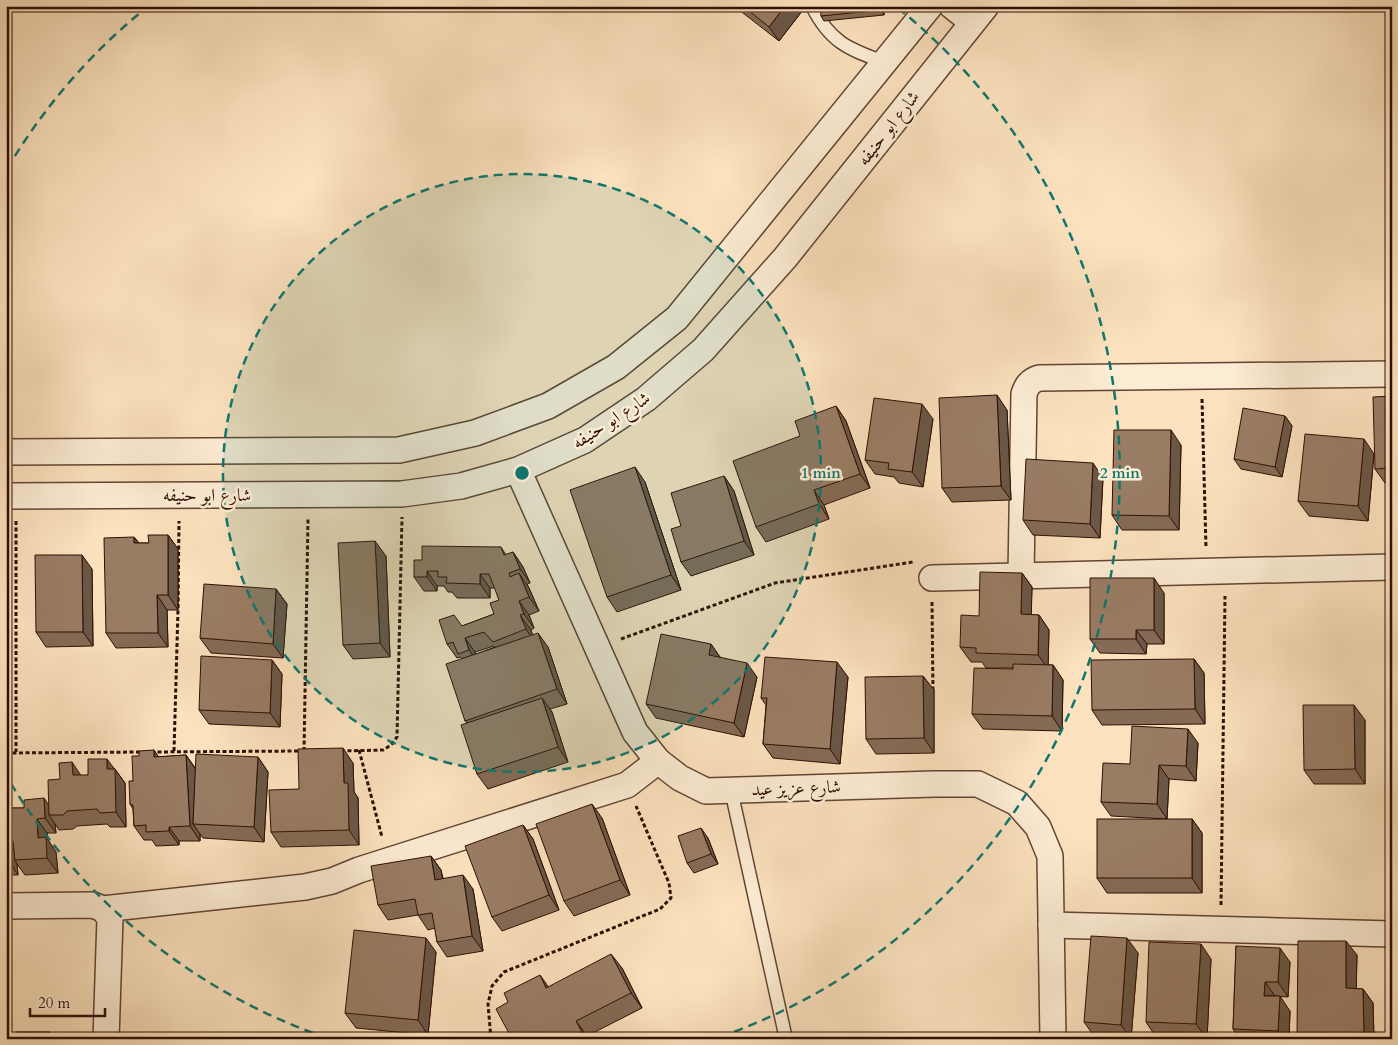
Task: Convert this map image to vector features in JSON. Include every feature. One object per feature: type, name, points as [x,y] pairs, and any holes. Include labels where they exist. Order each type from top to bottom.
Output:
[{"type":"street","points":[[6,452],[399,450],[475,433],[548,406],[616,367],[677,318],[930,6]]},
{"type":"street","points":[[952,6],[979,14]]},
{"type":"street","name":"شارع ابو حنيفه","points":[[11,496],[402,494],[461,486],[518,470],[585,440],[646,399],[703,350],[785,258],[979,14]]},
{"type":"street","points":[[1022,576],[1024,394],[1026,386],[1032,381],[1039,378],[1392,374]]},
{"type":"street","name":"شارع عزيز عيد","points":[[518,470],[634,732],[658,761],[680,778],[706,791],[978,784],[1017,804],[1038,827],[1050,856],[1053,1039]]},
{"type":"street","points":[[932,578],[1392,567]]},
{"type":"street","points":[[6,906],[93,905],[103,909],[305,887],[332,881],[388,861],[627,785],[658,761]]},
{"type":"street","points":[[103,909],[110,918],[106,1039]]},
{"type":"street","points":[[1051,925],[1392,934]]},
{"type":"lane","points":[[812,6],[824,27],[832,36],[845,46],[884,62]]},
{"type":"lane","points":[[731,790],[786,1039]]},
{"type":"path","points":[[1202,376],[1216,571],[1220,929]]},
{"type":"path","points":[[304,751],[308,494]]},
{"type":"path","points":[[340,751],[383,750],[397,737],[402,494]]},
{"type":"path","points":[[174,752],[179,495]]},
{"type":"path","points":[[11,496],[16,752]]},
{"type":"path","points":[[597,648],[775,582],[913,562],[924,568],[932,578],[933,696]]},
{"type":"path","points":[[359,750],[388,861]]},
{"type":"path","points":[[6,752],[313,751]]},
{"type":"path","points":[[491,1039],[488,1004],[492,986],[504,972],[660,909],[671,898],[668,883],[627,785]]},
{"type":"building","points":[[743,6],[785,6],[769,27]]},
{"type":"building","points":[[820,6],[881,6],[881,10],[821,16]]},
{"type":"building","points":[[997,395],[1001,486],[942,488],[939,398]]},
{"type":"building","points":[[1392,396],[1392,468],[1375,469],[1373,397]]},
{"type":"building","points":[[874,398],[922,404],[912,472],[888,469],[889,463],[865,460]]},
{"type":"building","points":[[836,406],[860,474],[814,490],[819,504],[756,527],[733,461],[800,436],[795,421]]},
{"type":"building","points":[[1243,408],[1285,416],[1275,467],[1234,459]]},
{"type":"building","points":[[1114,430],[1171,430],[1169,516],[1112,515]]},
{"type":"building","points":[[1305,434],[1364,439],[1358,506],[1298,501]]},
{"type":"building","points":[[1026,459],[1093,463],[1090,524],[1023,520]]},
{"type":"building","points":[[635,467],[671,575],[607,597],[570,490]]},
{"type":"building","points":[[724,476],[744,541],[681,562],[671,529],[681,526],[671,493]]},
{"type":"building","points":[[148,535],[168,535],[168,595],[157,595],[158,633],[106,633],[104,538],[134,537],[134,543],[149,543]]},
{"type":"building","points":[[375,541],[380,643],[343,645],[338,543]]},
{"type":"building","points":[[422,546],[501,547],[504,555],[513,552],[520,569],[509,573],[510,577],[519,573],[529,597],[519,601],[524,614],[520,615],[526,629],[493,642],[484,632],[465,638],[469,650],[458,654],[453,642],[447,644],[439,620],[454,615],[462,626],[494,614],[490,603],[499,600],[489,574],[480,574],[480,584],[446,583],[447,577],[438,577],[438,571],[427,571],[427,577],[414,577],[414,560],[422,560]]},
{"type":"building","points":[[35,555],[82,555],[83,632],[36,632]]},
{"type":"building","points":[[980,572],[1022,573],[1021,614],[1039,615],[1038,655],[976,653],[976,648],[960,647],[961,615],[979,616]]},
{"type":"building","points":[[1090,578],[1154,578],[1154,630],[1136,630],[1136,639],[1090,639]]},
{"type":"building","points":[[204,584],[276,589],[273,644],[200,638]]},
{"type":"building","points":[[538,633],[557,689],[465,721],[446,664]]},
{"type":"building","points":[[661,634],[711,644],[709,655],[747,663],[734,723],[646,704]]},
{"type":"building","points":[[201,656],[272,660],[270,713],[199,710]]},
{"type":"building","points":[[765,657],[837,662],[830,749],[763,744],[767,698],[761,698]]},
{"type":"building","points":[[1194,659],[1195,709],[1092,710],[1091,660]]},
{"type":"building","points":[[1013,664],[1053,665],[1052,716],[972,714],[974,668],[1013,669]]},
{"type":"building","points":[[923,676],[924,738],[866,739],[865,677]]},
{"type":"building","points":[[542,698],[558,747],[477,774],[461,725]]},
{"type":"building","points":[[1303,705],[1354,705],[1355,769],[1304,770]]},
{"type":"building","points":[[1132,726],[1188,729],[1186,766],[1159,765],[1157,804],[1101,802],[1103,763],[1130,764]]},
{"type":"building","points":[[343,748],[344,783],[348,783],[349,830],[271,832],[269,790],[299,789],[298,749]]},
{"type":"building","points":[[154,750],[154,757],[186,755],[190,826],[169,827],[169,831],[146,832],[146,825],[134,826],[133,805],[130,804],[129,781],[133,781],[132,756],[139,756],[139,751]]},
{"type":"building","points":[[196,754],[258,757],[254,827],[193,824]]},
{"type":"building","points":[[88,759],[107,759],[107,769],[115,769],[116,812],[100,813],[97,809],[67,811],[63,815],[49,815],[48,780],[60,779],[59,763],[72,762],[73,775],[88,775]]},
{"type":"building","points":[[44,798],[45,818],[37,819],[38,838],[46,837],[47,858],[15,860],[13,841],[7,841],[8,860],[6,860],[6,808],[24,808],[24,800]]},
{"type":"building","points":[[592,804],[620,880],[564,901],[536,824]]},
{"type":"building","points":[[1097,819],[1192,819],[1192,878],[1097,878]]},
{"type":"building","points":[[523,825],[549,895],[492,917],[465,846]]},
{"type":"building","points":[[701,828],[711,854],[687,863],[678,836]]},
{"type":"building","points":[[431,856],[435,880],[463,875],[472,936],[437,942],[432,913],[418,915],[415,899],[378,905],[371,866]]},
{"type":"building","points":[[354,930],[426,938],[418,1020],[345,1013]]},
{"type":"building","points":[[1091,936],[1127,938],[1121,1025],[1084,1022]]},
{"type":"building","points":[[1298,941],[1346,941],[1346,988],[1363,989],[1364,1035],[1297,1034]]},
{"type":"building","points":[[1149,942],[1201,944],[1196,1024],[1146,1022]]},
{"type":"building","points":[[1236,946],[1280,948],[1278,982],[1265,982],[1264,996],[1280,996],[1278,1031],[1233,1029]]},
{"type":"building","points":[[611,954],[631,993],[576,1021],[582,1032],[569,1039],[512,1039],[496,1009],[508,1002],[504,993],[540,975],[546,988]]},
{"type":"building","points":[[17,1032],[49,1032],[49,1039],[17,1039]]},
{"type":"building","points":[[357,1035],[397,1039],[357,1039]]}]
